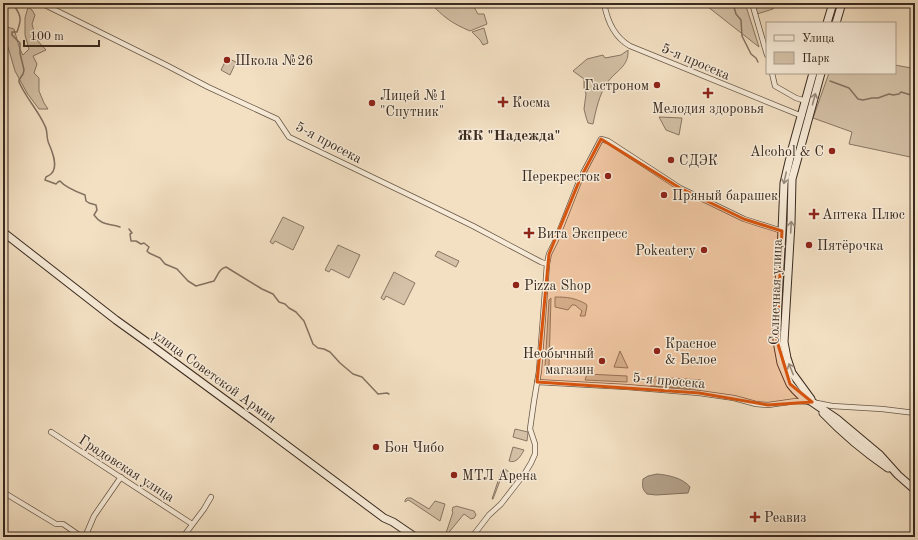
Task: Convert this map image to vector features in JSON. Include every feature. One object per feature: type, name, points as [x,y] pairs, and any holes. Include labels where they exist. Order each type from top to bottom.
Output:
[{"type":"main road","points":[[827,22],[833,3]]},
{"type":"main road","points":[[836,22],[842,3]]},
{"type":"main road","name":"Солнечная улица","points":[[812,402],[801,396],[790,384],[781,363],[778,351],[777,306],[784,183],[813,74]]},
{"type":"main road","name":"Солнечная улица","points":[[812,402],[792,373],[784,342],[792,179],[821,74]]},
{"type":"main road","name":"улица Советской Армии","points":[[3,232],[116,320],[261,425],[384,518],[393,522],[415,537]]},
{"type":"main road","points":[[812,402],[832,423],[915,490]]},
{"type":"street","points":[[3,7],[11,3]]},
{"type":"street","name":"5-я просека","points":[[40,3],[208,87],[277,119],[289,137],[473,226],[547,264]]},
{"type":"street","name":"5-я просека","points":[[604,3],[614,31],[623,42],[630,46],[802,116]]},
{"type":"street","points":[[752,3],[766,51]]},
{"type":"street","points":[[772,74],[775,86],[796,98],[806,101]]},
{"type":"street","points":[[472,537],[525,473],[535,454],[535,444],[530,430],[539,371],[547,264],[580,179],[601,139],[608,141],[680,188],[744,219],[782,231]]},
{"type":"street","name":"5-я просека","points":[[537,382],[699,393],[768,405],[812,402],[832,406],[882,409],[915,413]]},
{"type":"street","name":"Градовская улица","points":[[51,432],[192,524]]},
{"type":"street","points":[[85,537],[94,516],[121,477]]},
{"type":"street","points":[[3,492],[56,524],[63,524],[82,537]]},
{"type":"street","points":[[183,537],[211,498]]},
{"type":"highlighted area","points":[[601,139],[680,188],[744,219],[782,231],[777,341],[790,384],[812,402],[768,405],[699,393],[537,382],[549,254],[580,179]]},
{"type":"green space","points":[[430,3],[469,3],[474,7],[478,14],[484,14],[487,24],[470,31],[448,19]]},
{"type":"green space","points":[[703,3],[745,3],[759,47]]},
{"type":"green space","points":[[754,3],[777,3],[773,9],[757,14]]},
{"type":"green space","points":[[28,7],[35,15],[32,24],[36,39],[46,50],[33,56],[37,64],[34,73],[39,78],[39,91],[48,109],[39,109],[27,93],[15,71],[8,47],[3,37],[3,24],[14,29],[23,55],[29,49],[25,35],[25,18]]},
{"type":"green space","points":[[484,28],[488,43],[483,45],[472,32]]},
{"type":"green space","points":[[915,47],[915,158],[849,144],[852,132],[813,118],[829,74],[896,74],[896,65],[911,68]]},
{"type":"green space","points":[[628,50],[628,56],[624,64],[607,83],[602,92],[593,124],[588,123],[584,109],[586,94],[584,79],[573,71],[587,59],[603,55],[605,58],[621,55]]},
{"type":"green space","points":[[227,58],[236,62],[230,75],[221,70]]},
{"type":"green space","points":[[659,117],[682,118],[679,135],[666,130]]},
{"type":"green space","points":[[283,217],[304,227],[293,250],[275,241],[273,244],[270,242]]},
{"type":"green space","points":[[338,245],[360,255],[349,278],[331,269],[329,272],[325,270]]},
{"type":"green space","points":[[438,251],[459,261],[456,267],[435,256]]},
{"type":"green space","points":[[394,272],[415,283],[404,305],[386,296],[384,300],[381,298]]},
{"type":"green space","points":[[555,297],[571,298],[586,304],[585,316],[580,316],[582,311],[575,305],[572,305],[568,310],[555,307]]},
{"type":"green space","points":[[551,298],[549,365],[545,367],[549,300]]},
{"type":"green space","points":[[620,351],[628,368],[614,367]]},
{"type":"green space","points":[[587,374],[627,376],[627,382],[585,380]]},
{"type":"green space","points":[[652,377],[701,380],[701,388],[651,386]]},
{"type":"green space","points":[[515,429],[528,432],[527,441],[513,437]]},
{"type":"green space","points":[[513,447],[524,450],[518,459],[512,462],[509,461]]},
{"type":"green space","points":[[505,469],[510,475],[507,480],[501,478],[492,499],[501,472]]},
{"type":"green space","points":[[407,498],[411,498],[429,509],[435,501],[445,504],[440,521],[410,501],[408,500],[405,502]]},
{"type":"green space","points":[[456,506],[474,511],[476,515],[471,519],[464,514],[445,537],[453,512],[453,507]]},
{"type":"shaded area","points":[[657,474],[670,476],[683,481],[690,487],[688,493],[656,495],[647,494],[644,491],[642,484],[643,479]]},
{"type":"waterway","points":[[732,3],[736,14],[741,20],[742,36],[751,54],[758,62]]},
{"type":"waterway","points":[[15,7],[20,16],[20,22],[17,32],[12,32],[12,35],[20,43],[20,53],[24,70],[19,82],[46,128],[48,142],[55,163],[53,171],[46,177],[45,180],[56,184],[60,181],[75,191],[85,195],[86,201],[96,205],[97,210],[94,215],[97,219],[103,223],[120,227]]},
{"type":"waterway","points":[[830,81],[849,88],[858,99],[863,100],[878,98],[889,94],[899,94],[901,92],[911,95],[915,94]]},
{"type":"waterway","points":[[129,229],[132,233],[130,234],[131,241],[136,241],[141,244],[144,243],[149,247],[147,251],[149,253],[160,258],[165,264],[177,269],[188,281],[196,286],[214,281],[220,271],[226,267],[273,294],[279,302],[285,304],[296,312],[304,321],[313,344],[318,348],[330,352],[353,374],[362,377],[378,394],[389,394]]},
{"type":"place","name":"Школа №26","points":[[227,60]]},
{"type":"place","name":"Гастроном","points":[[657,85]]},
{"type":"place","name":"Мелодия здоровья","points":[[708,93]]},
{"type":"place","name":"Косма","points":[[503,102]]},
{"type":"place","name":"Лицей №1 \"Спутник\"","points":[[372,103]]},
{"type":"place","name":"Alcohol & C","points":[[832,151]]},
{"type":"place","name":"СДЭК","points":[[671,160]]},
{"type":"place","name":"Перекресток","points":[[608,176]]},
{"type":"place","name":"Пряный барашек","points":[[664,195]]},
{"type":"place","name":"Аптека Плюс","points":[[814,214]]},
{"type":"place","name":"Вита Экспресс","points":[[529,233]]},
{"type":"place","name":"Пятёрочка","points":[[809,245]]},
{"type":"place","name":"Pokeatery","points":[[704,250]]},
{"type":"place","name":"Pizza Shop","points":[[516,285]]},
{"type":"place","name":"Красное & Белое","points":[[657,351]]},
{"type":"place","name":"Необычный магазин","points":[[602,361]]},
{"type":"place","name":"Бон Чибо","points":[[376,447]]},
{"type":"place","name":"МТЛ Арена","points":[[454,475]]},
{"type":"place","name":"Реавиз","points":[[755,517]]},
{"type":"district","name":"ЖК \"Надежда\"","points":[[509,135]]}]
